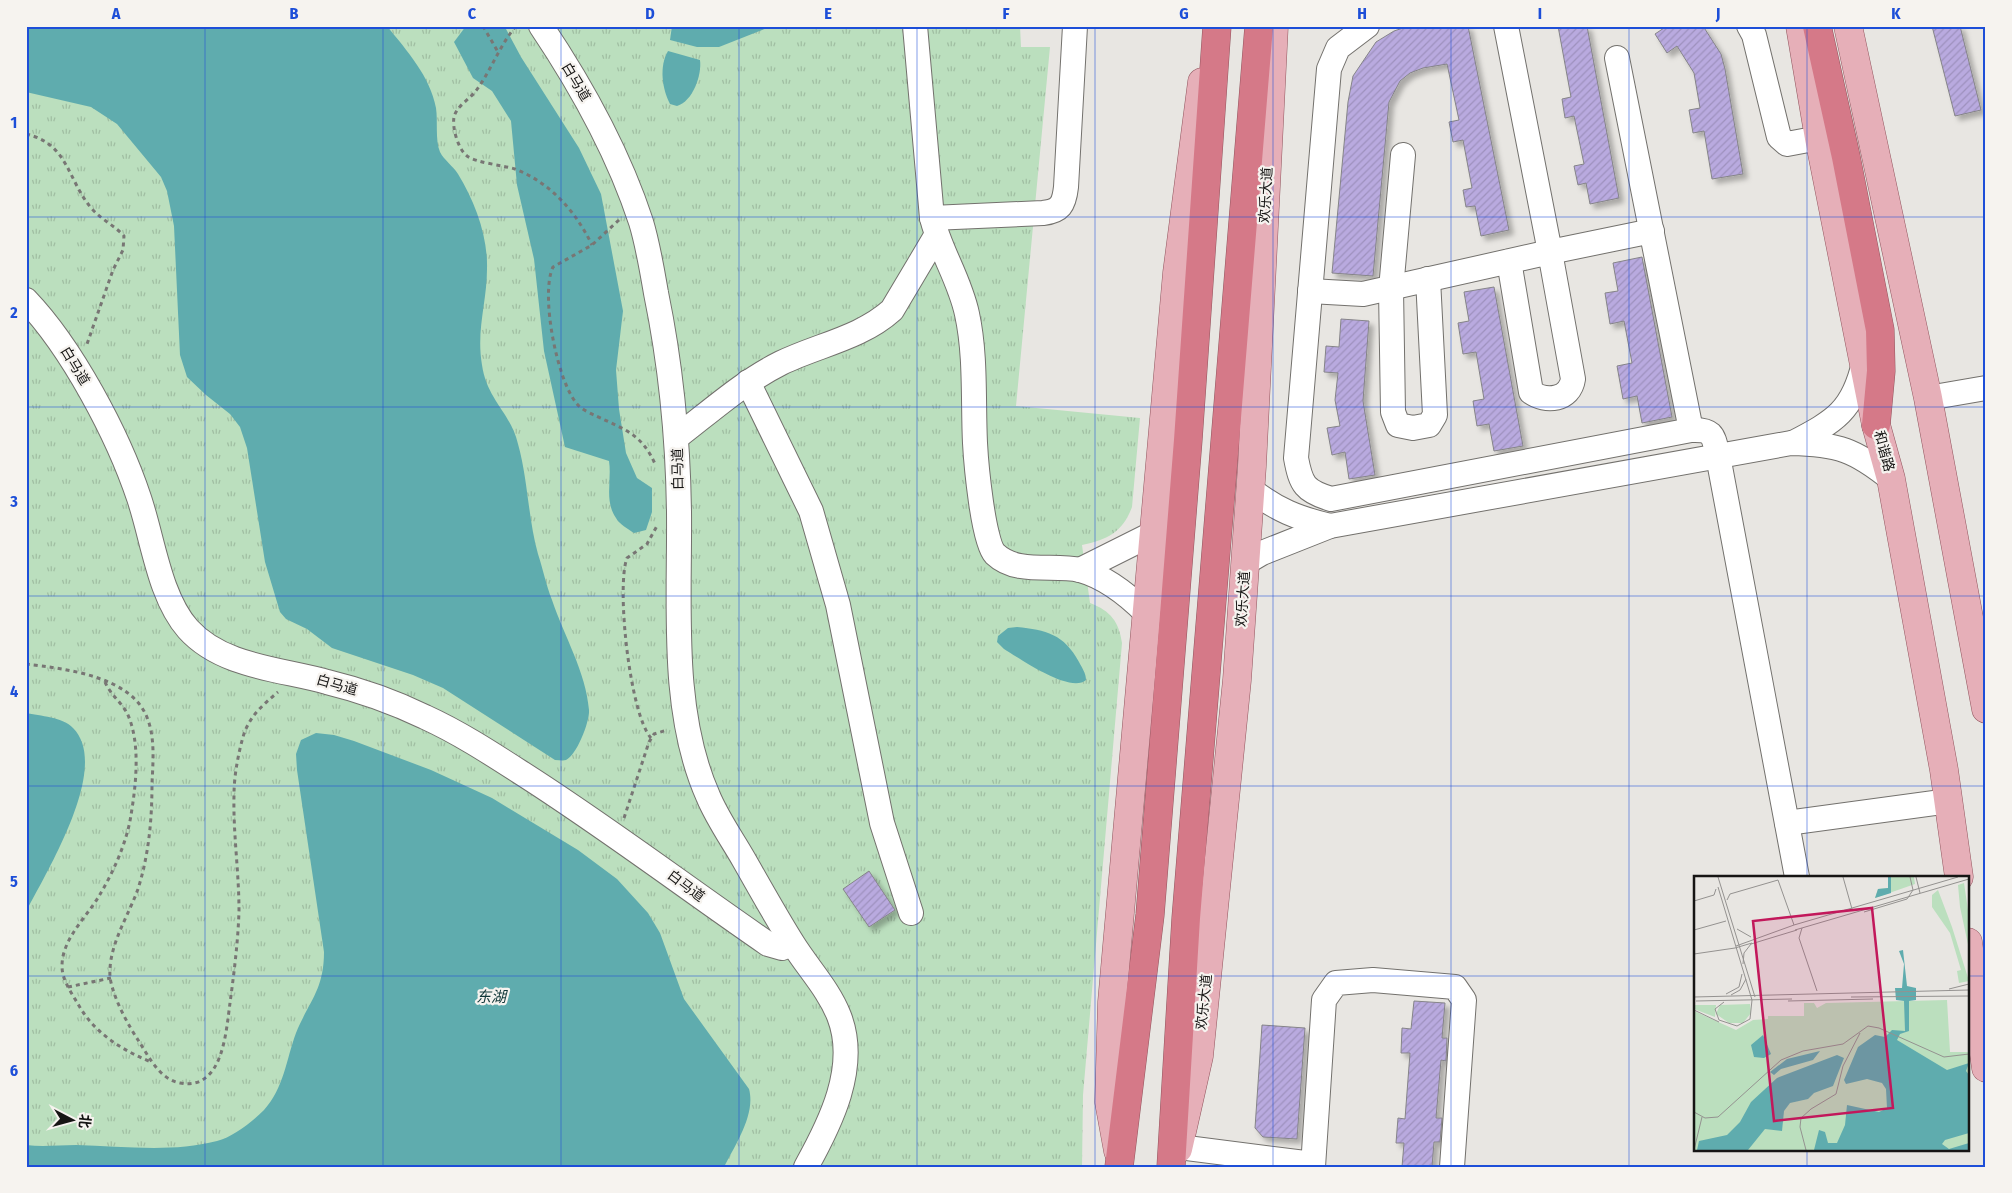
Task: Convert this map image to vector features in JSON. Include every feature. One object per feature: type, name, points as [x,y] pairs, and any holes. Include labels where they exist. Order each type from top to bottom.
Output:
[{"type":"highway","points":[[1119,1164],[1150,915],[1188,431],[1217,26]]},
{"type":"highway","points":[[1817,26],[1846,156],[1880,330],[1882,354],[1876,425]]},
{"type":"highway","name":"欢乐大道","points":[[1176,1154],[1186,918],[1270,27]]},
{"type":"main road","points":[[1119,1164],[1109,1102],[1109,1044],[1152,534],[1177,273],[1209,26]]},
{"type":"main road","name":"和谐路","points":[[1800,26],[1876,425],[1891,479],[1949,801],[1959,876]]},
{"type":"main road","points":[[1848,26],[1928,398],[1986,709]]},
{"type":"main road","points":[[1854,54],[1860,26]]},
{"type":"main road","name":"欢乐大道","points":[[1176,1154],[1199,1056],[1237,680],[1250,489],[1270,27]]},
{"type":"main road","points":[[1970,953],[1982,1020],[1986,1068]]},
{"type":"street","name":"白马道","points":[[541,26],[584,94],[603,130],[642,225],[670,365],[677,437],[681,673],[688,728],[696,767],[709,798],[792,944],[829,997],[839,1016],[843,1032],[843,1073],[840,1093],[832,1116],[806,1167]]},
{"type":"street","points":[[915,26],[934,227],[961,289],[968,315],[976,465],[989,543],[996,555],[1011,562],[1025,566],[1080,570],[1120,590],[1146,613]]},
{"type":"street","points":[[934,227],[1043,213],[1058,210],[1062,206],[1065,193],[1075,26]]},
{"type":"street","points":[[1367,26],[1338,48],[1329,69],[1296,458],[1299,477],[1310,492],[1331,499],[1691,430],[1702,430],[1712,434],[1718,456],[1797,876]]},
{"type":"street","points":[[1506,26],[1573,379],[1572,389],[1565,395],[1547,399],[1539,398],[1531,392],[1509,261]]},
{"type":"street","points":[[1749,26],[1754,35],[1779,137],[1787,144],[1820,138]]},
{"type":"street","points":[[1617,58],[1691,430]]},
{"type":"street","points":[[1403,156],[1391,289],[1393,412],[1398,425],[1413,428],[1429,425],[1435,415],[1428,279]]},
{"type":"street","points":[[677,437],[748,382],[781,363],[871,326],[886,316],[892,310],[934,227]]},
{"type":"street","points":[[1310,291],[1363,294],[1652,231]]},
{"type":"street","name":"白马道","points":[[26,300],[59,340],[74,364],[124,459],[139,496],[166,588],[178,616],[202,642],[221,653],[246,662],[357,690],[425,717],[476,744],[618,837],[768,944],[782,948],[792,944]]},
{"type":"street","points":[[1791,443],[1830,421],[1846,408],[1855,394],[1864,363]]},
{"type":"street","points":[[748,382],[811,512],[838,605],[882,822],[911,913]]},
{"type":"street","points":[[1928,398],[1986,388]]},
{"type":"street","points":[[1245,563],[1270,550],[1330,526],[1791,443],[1822,444],[1850,451],[1866,459],[1891,479]]},
{"type":"street","points":[[1250,489],[1278,509],[1298,518],[1330,526]]},
{"type":"street","points":[[1080,570],[1152,534]]},
{"type":"street","points":[[1787,823],[1949,801]]},
{"type":"street","points":[[1176,1154],[1313,1160],[1324,1000],[1336,983],[1374,980],[1455,987],[1464,1000],[1452,1167]]},
{"type":"path","points":[[483,26],[498,52]]},
{"type":"path","points":[[516,26],[498,52],[478,90],[457,109],[454,119],[458,143],[467,156],[516,170],[550,190],[580,222],[592,245]]},
{"type":"path","points":[[26,134],[46,140],[54,147],[82,195],[101,218],[120,231],[125,242],[82,355],[74,364]]},
{"type":"path","points":[[620,219],[592,245],[555,265],[550,274],[549,313],[559,362],[577,404],[591,413],[630,431],[641,441],[651,455],[657,470]]},
{"type":"path","points":[[651,738],[640,718],[634,696],[622,586],[626,558],[647,544],[655,533],[658,523]]},
{"type":"path","points":[[26,664],[70,669],[105,682],[129,694],[141,707],[148,721],[152,746],[152,809],[149,845],[138,888],[114,948],[110,978],[121,1006],[152,1063]]},
{"type":"path","points":[[105,682],[128,715],[132,728],[135,757],[133,798],[127,830],[109,876],[101,894],[67,944],[62,966],[68,987],[80,1009],[109,1039],[133,1055],[152,1063],[170,1079],[189,1084],[199,1082],[212,1072],[220,1056],[236,953],[238,899],[234,792],[240,753],[251,719],[296,674]]},
{"type":"path","points":[[618,837],[651,738],[660,732],[688,728]]},
{"type":"path","points":[[68,987],[110,978]]},
{"type":"green space","points":[[26,26],[1020,26],[1021,47],[1050,47],[1016,406],[1140,418],[1132,507],[1128,516],[1113,534],[1082,545],[1090,603],[1113,618],[1119,629],[1122,643],[1083,1095],[1082,1167],[26,1167]]},
{"type":"water","points":[[26,26],[387,26],[410,54],[429,85],[433,96],[440,152],[456,171],[464,185],[475,208],[483,232],[487,257],[487,281],[480,340],[482,365],[489,388],[515,433],[524,471],[538,554],[557,614],[584,682],[589,715],[578,745],[566,760],[555,760],[443,688],[413,675],[332,648],[307,629],[286,619],[280,612],[265,562],[247,448],[240,427],[230,414],[187,377],[180,355],[174,226],[167,191],[161,177],[117,124],[91,107],[26,92]]},
{"type":"water","points":[[466,26],[503,26],[506,29],[521,57],[579,148],[601,194],[623,311],[616,370],[619,409],[626,453],[637,478],[652,488],[652,512],[646,530],[634,533],[617,520],[612,511],[609,498],[609,461],[565,447],[544,351],[534,259],[517,185],[511,121],[492,91],[473,78],[454,42]]},
{"type":"water","points":[[672,26],[772,26],[719,47],[697,47],[670,40]]},
{"type":"water","points":[[668,51],[700,60],[700,73],[692,93],[688,99],[677,106],[670,104],[663,85],[663,64]]},
{"type":"water","points":[[1017,627],[1045,632],[1060,639],[1073,653],[1084,671],[1086,680],[1078,683],[1057,679],[1004,649],[997,642],[998,636],[1008,628]]},
{"type":"water","points":[[26,713],[57,719],[69,724],[83,746],[85,768],[80,793],[60,847],[26,912]]},
{"type":"water","name":"东湖","points":[[316,733],[334,735],[354,741],[431,770],[492,798],[578,850],[617,879],[648,913],[660,933],[684,999],[749,1089],[750,1109],[747,1119],[724,1167],[26,1167],[26,1145],[164,1148],[200,1145],[217,1141],[242,1128],[259,1115],[271,1101],[284,1073],[296,1033],[319,986],[323,965],[324,952],[296,754],[301,740]]},
{"type":"building","points":[[1409,26],[1468,26],[1509,230],[1481,236],[1475,206],[1466,207],[1463,190],[1472,188],[1463,140],[1453,142],[1449,122],[1459,120],[1447,64],[1423,68],[1410,73],[1400,81],[1389,102],[1373,276],[1332,273],[1348,102],[1353,76],[1376,42],[1394,31]]},
{"type":"building","points":[[1558,26],[1587,26],[1619,198],[1590,204],[1586,183],[1578,185],[1574,166],[1584,164],[1574,116],[1565,118],[1562,99],[1571,97]]},
{"type":"building","points":[[1667,26],[1703,26],[1721,54],[1743,174],[1712,179],[1704,131],[1693,133],[1689,110],[1700,108],[1694,73],[1677,46],[1667,53],[1655,34]]},
{"type":"building","points":[[1932,26],[1960,26],[1981,110],[1955,116]]},
{"type":"building","points":[[1642,257],[1672,417],[1642,423],[1637,396],[1623,399],[1617,366],[1632,363],[1624,321],[1610,324],[1605,293],[1618,291],[1613,263]]},
{"type":"building","points":[[1494,287],[1523,446],[1494,451],[1489,424],[1477,426],[1473,401],[1484,399],[1476,352],[1463,354],[1458,323],[1469,321],[1464,292]]},
{"type":"building","points":[[1341,319],[1369,321],[1363,401],[1375,475],[1349,479],[1345,452],[1332,455],[1327,428],[1340,426],[1335,400],[1338,373],[1324,372],[1326,346],[1339,347]]},
{"type":"building","points":[[869,871],[895,910],[869,927],[843,889]]},
{"type":"building","points":[[1414,1001],[1445,1003],[1442,1038],[1447,1038],[1446,1061],[1441,1060],[1436,1118],[1442,1118],[1440,1142],[1434,1142],[1432,1167],[1402,1167],[1404,1143],[1396,1143],[1398,1118],[1405,1119],[1410,1053],[1401,1053],[1402,1028],[1411,1029]]},
{"type":"building","points":[[1262,1025],[1305,1028],[1297,1139],[1263,1137],[1255,1128]]}]
